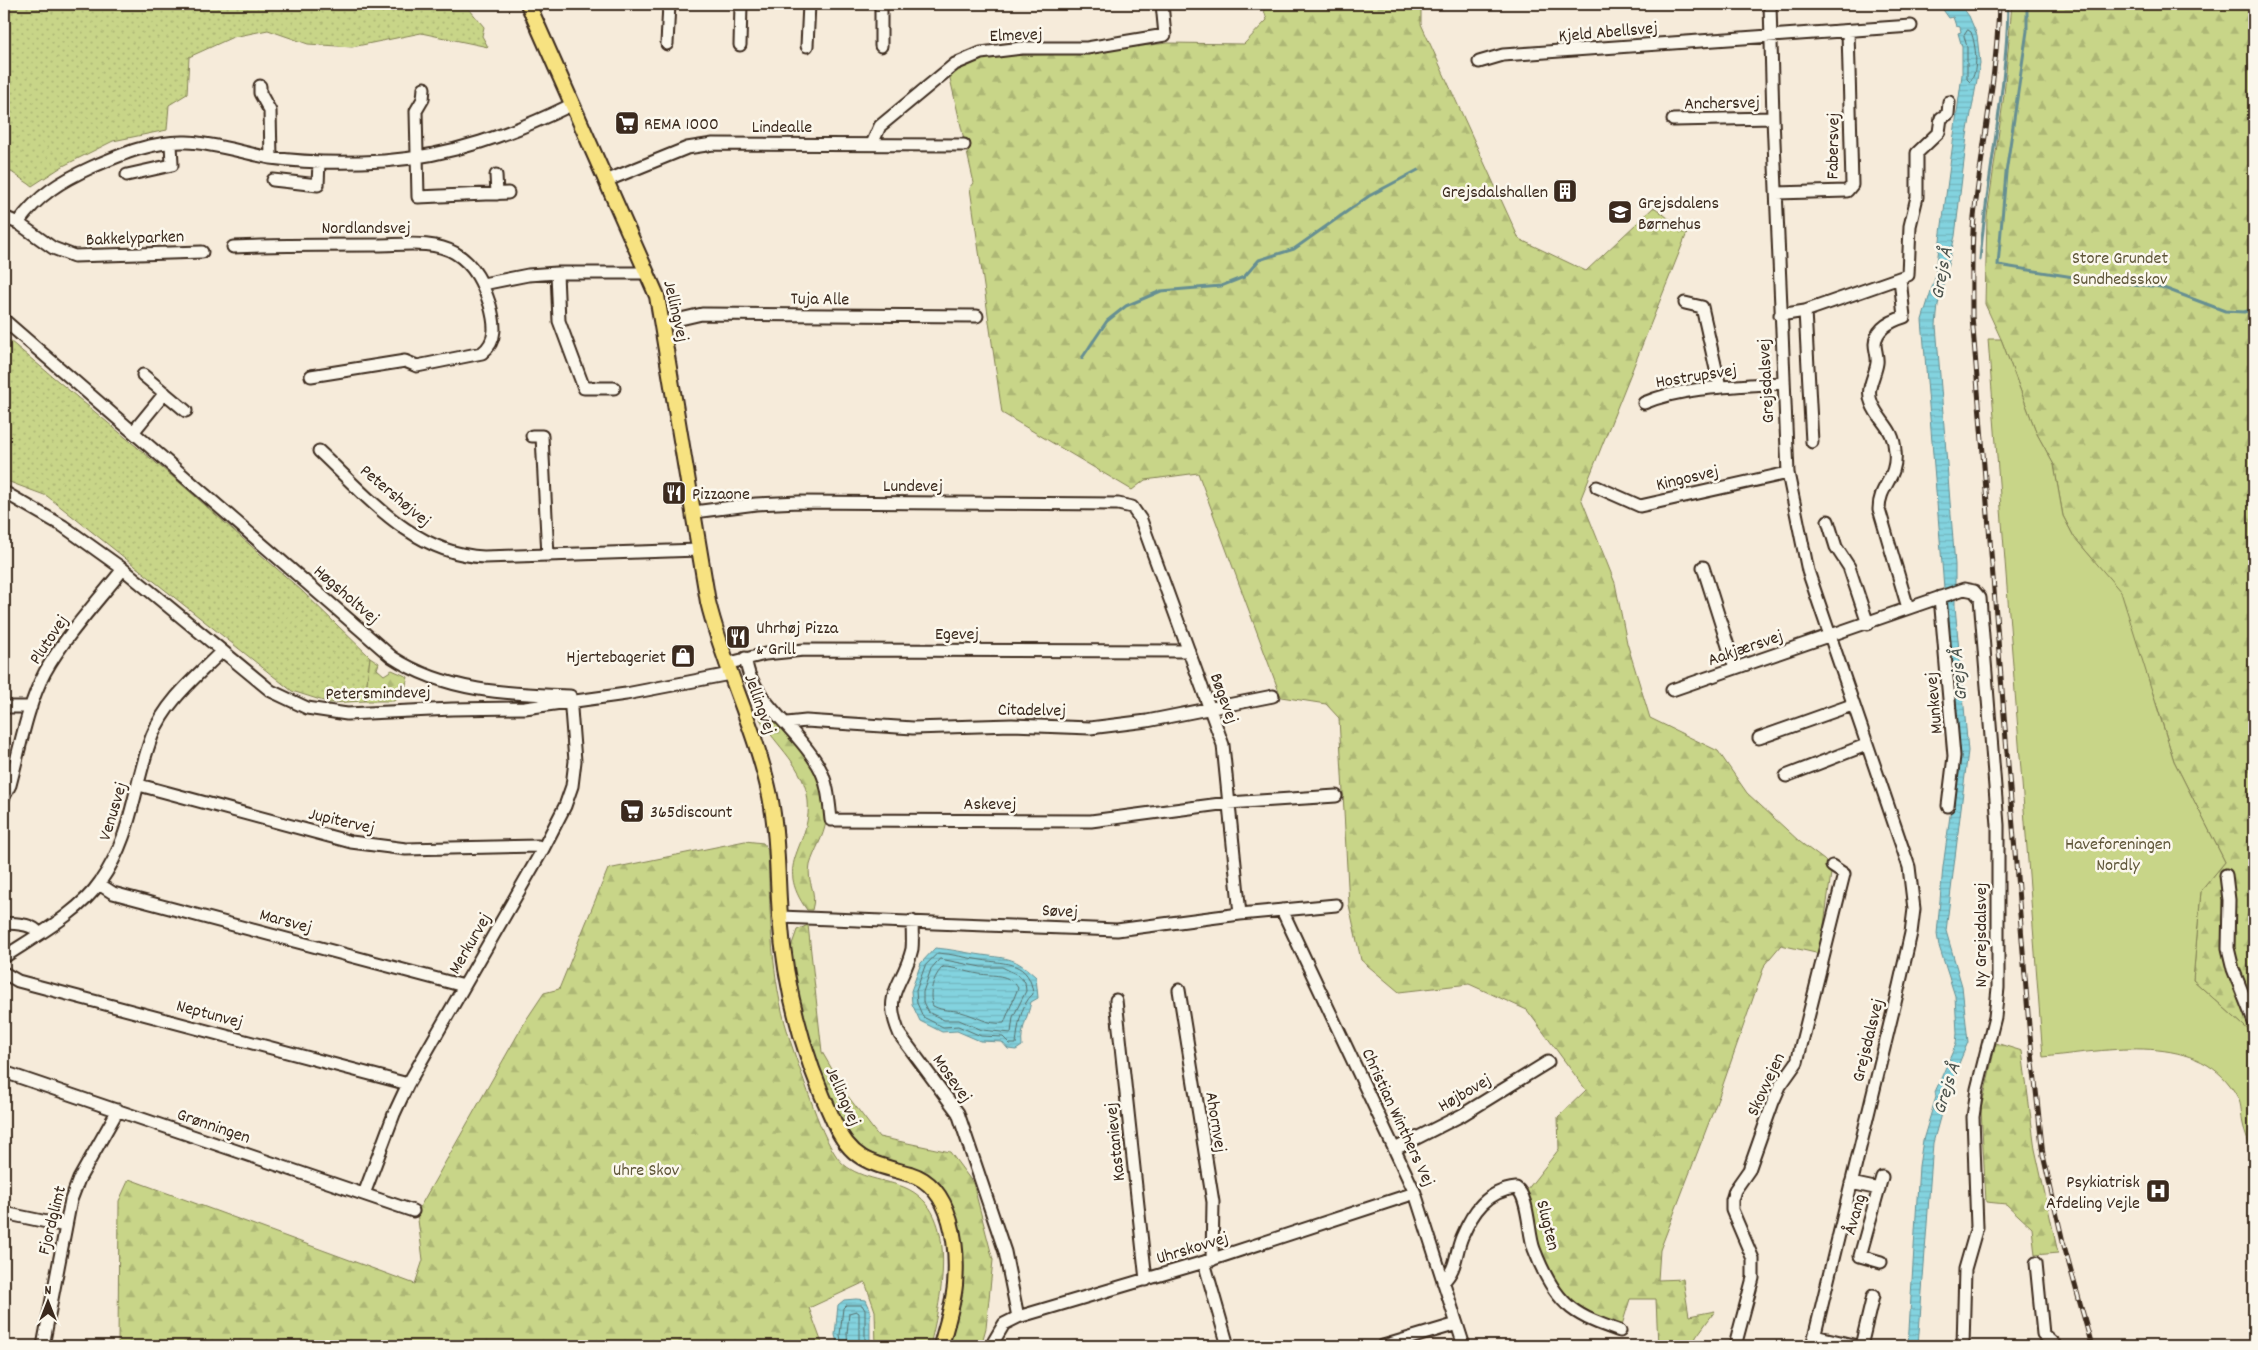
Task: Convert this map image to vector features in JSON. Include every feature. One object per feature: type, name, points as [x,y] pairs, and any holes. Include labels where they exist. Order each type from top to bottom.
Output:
[{"type":"main road","name":"Jellingvej","points":[[528,4],[571,105],[608,180],[657,296],[663,323],[699,550],[717,637],[750,722],[770,794],[778,853],[780,917],[795,1016],[805,1054],[842,1139],[863,1160],[911,1175],[931,1186],[947,1212],[955,1247],[956,1271],[952,1302],[941,1346]]},
{"type":"street","points":[[667,44],[669,4]]},
{"type":"street","points":[[740,45],[741,4]]},
{"type":"street","points":[[807,46],[809,4]]},
{"type":"street","points":[[881,46],[882,4]]},
{"type":"street","name":"Elmevej","points":[[872,144],[880,126],[955,64],[981,53],[1001,50],[1087,48],[1165,35],[1162,4]]},
{"type":"street","name":"Grejsdalsvej","points":[[1770,4],[1772,118],[1788,473],[1799,538],[1829,638],[1866,745],[1898,829],[1909,867],[1914,909],[1911,933],[1899,986],[1814,1341]]},
{"type":"street","name":"Kjeld Abellsvej","points":[[1479,62],[1503,55],[1911,26]]},
{"type":"street","name":"Fabersvej","points":[[1776,193],[1847,191],[1852,185],[1848,30]]},
{"type":"street","points":[[260,86],[260,93],[270,111],[271,158]]},
{"type":"street","points":[[424,88],[423,99],[416,111],[418,197],[502,194],[496,175]]},
{"type":"street","points":[[1780,315],[1805,311],[1908,274],[1910,226],[1917,197],[1917,153],[1939,132],[1941,118],[1948,114],[1948,102]]},
{"type":"street","points":[[18,223],[31,205],[65,179],[126,152],[171,143],[210,144],[271,158],[320,162],[384,161],[417,158],[447,152],[499,137],[571,105]]},
{"type":"street","name":"Anchersvej","points":[[1673,120],[1772,118]]},
{"type":"street","points":[[127,175],[172,165],[171,143]]},
{"type":"street","name":"Lindealle","points":[[608,180],[687,148],[713,144],[964,145]]},
{"type":"street","points":[[273,180],[318,185],[320,162]]},
{"type":"street","name":"Bakkelyparken","points":[[4,217],[18,223],[53,248],[74,256],[202,252]]},
{"type":"street","name":"Nordlandsvej","points":[[232,247],[330,245],[442,247],[456,253],[470,264],[483,284],[494,321],[494,338],[490,348],[482,354],[417,366],[405,361],[311,376]]},
{"type":"street","points":[[483,284],[528,275],[557,272],[648,273]]},
{"type":"street","points":[[557,272],[559,321],[584,388],[614,388]]},
{"type":"street","points":[[1900,278],[1904,317],[1893,320],[1878,334],[1875,343],[1877,363],[1870,383],[1872,404],[1893,435],[1896,468],[1881,494],[1879,509],[1908,608]]},
{"type":"street","points":[[1686,304],[1702,307],[1720,387]]},
{"type":"street","points":[[1805,311],[1812,442]]},
{"type":"street","name":"Tuja Alle","points":[[663,323],[702,314],[977,316]]},
{"type":"street","name":"Høgsholtvej","points":[[4,320],[392,657],[412,670],[433,679],[492,691],[570,696],[571,703]]},
{"type":"street","points":[[143,375],[186,411]]},
{"type":"street","name":"Hostrupsvej","points":[[1644,402],[1661,395],[1720,387],[1783,383]]},
{"type":"street","points":[[134,431],[165,393]]},
{"type":"street","points":[[532,436],[542,436],[548,556]]},
{"type":"street","name":"Petershøjvej","points":[[319,451],[406,531],[442,550],[468,557],[699,550]]},
{"type":"street","name":"Kingosvej","points":[[1596,487],[1640,506],[1788,473]]},
{"type":"street","name":"Petersmindevej","points":[[4,492],[55,522],[123,569],[270,690],[292,702],[326,712],[525,708],[571,703],[728,669]]},
{"type":"street","name":"Lundevej","points":[[694,512],[756,504],[799,502],[1118,504],[1132,507]]},
{"type":"street","name":"Bøgevej","points":[[1132,507],[1141,520],[1223,746],[1240,914]]},
{"type":"street","points":[[1828,521],[1836,547],[1849,567],[1868,624]]},
{"type":"street","points":[[1703,566],[1735,668]]},
{"type":"street","name":"Plutovej","points":[[4,797],[10,785],[31,707],[45,673],[65,642],[123,569]]},
{"type":"street","name":"Ny Grejsdalsvej","points":[[1829,638],[1958,591],[1970,590],[1977,593],[1980,598],[1990,704],[1998,863],[1998,988],[1995,1017],[1977,1089],[1973,1117],[1977,1227],[1965,1269],[1963,1346]]},
{"type":"street","name":"Munkevej","points":[[1942,596],[1954,741],[1948,806]]},
{"type":"street","name":"Aakjærsvej","points":[[1672,690],[1829,638]]},
{"type":"street","name":"Egevej","points":[[728,669],[745,658],[804,650],[1189,651]]},
{"type":"street","name":"Venusvej","points":[[4,956],[40,933],[86,898],[99,884],[115,859],[125,837],[152,736],[162,716],[179,693],[222,651]]},
{"type":"street","name":"Askevej","points":[[745,658],[750,678],[758,690],[787,723],[818,764],[827,784],[831,820],[1091,821],[1228,803],[1336,796]]},
{"type":"street","name":"Citadelvej","points":[[787,723],[806,721],[913,728],[1012,725],[1090,728],[1147,722],[1274,696]]},
{"type":"street","name":"Merkurvej","points":[[364,1194],[394,1114],[408,1084],[543,849],[564,806],[572,786],[575,760],[571,703]]},
{"type":"street","points":[[1760,738],[1852,704]]},
{"type":"street","points":[[4,706],[31,707]]},
{"type":"street","points":[[1786,776],[1866,745]]},
{"type":"street","name":"Jupitervej","points":[[139,785],[352,842],[377,846],[406,849],[538,846],[543,849]]},
{"type":"street","name":"Skovvejen","points":[[1736,1346],[1753,1278],[1753,1259],[1732,1210],[1732,1200],[1735,1190],[1749,1170],[1773,1102],[1797,1062],[1844,874],[1832,866]]},
{"type":"street","points":[[2226,876],[2230,900],[2228,948],[2233,969],[2254,1022]]},
{"type":"street","name":"Marsvej","points":[[99,884],[113,893],[464,986]]},
{"type":"street","name":"Søvej","points":[[780,917],[1117,930],[1240,914],[1336,905]]},
{"type":"street","name":"Christian Winthers Vej","points":[[1282,910],[1396,1149],[1415,1193],[1464,1346]]},
{"type":"street","name":"Mosevej","points":[[912,921],[912,949],[892,997],[895,1022],[900,1035],[958,1113],[1005,1252],[1018,1317]]},
{"type":"street","points":[[4,923],[27,926],[36,929],[40,933]]},
{"type":"street","name":"Neptunvej","points":[[4,973],[18,981],[408,1084]]},
{"type":"street","name":"Ahornvej","points":[[1179,990],[1213,1202],[1208,1261],[1228,1346]]},
{"type":"street","name":"Kastanievej","points":[[1116,1000],[1146,1280]]},
{"type":"street","name":"Højbovej","points":[[1396,1149],[1462,1115],[1548,1062]]},
{"type":"street","name":"Grønningen","points":[[4,1072],[414,1211]]},
{"type":"street","name":"Fjordglimt","points":[[43,1346],[66,1226],[79,1179],[118,1110]]},
{"type":"street","name":"Åvang","points":[[1881,1262],[1860,1256],[1873,1202],[1882,1177]]},
{"type":"street","name":"Åvang","points":[[1851,1183],[1879,1189]]},
{"type":"street","name":"Slugten","points":[[1443,1282],[1452,1274],[1462,1237],[1485,1201],[1492,1194],[1516,1188],[1523,1195],[1533,1248],[1556,1292],[1570,1308],[1585,1318],[1620,1331]]},
{"type":"street","name":"Uhrskovvej","points":[[991,1346],[1004,1324],[1018,1317],[1208,1261],[1415,1193]]},
{"type":"street","points":[[4,1213],[66,1226]]},
{"type":"street","points":[[2036,1263],[2042,1334],[2056,1346]]},
{"type":"street","points":[[1814,1341],[1859,1346],[1873,1296]]},
{"type":"street","points":[[1383,1346],[1457,1324]]},
{"type":"green space","points":[[4,4],[465,4],[484,27],[482,36],[488,47],[421,33],[352,47],[308,44],[268,30],[233,37],[189,57],[187,94],[169,105],[167,130],[113,141],[63,166],[32,186],[4,167]]},
{"type":"green space","points":[[1262,4],[1421,4],[1421,24],[1519,239],[1586,271],[1654,207],[1687,233],[1581,498],[1615,583],[1627,643],[1650,718],[1718,751],[1747,793],[1800,842],[1832,866],[1820,954],[1781,945],[1765,964],[1719,1096],[1660,1250],[1658,1280],[1683,1279],[1689,1316],[1715,1311],[1696,1337],[1694,1346],[1658,1346],[1656,1299],[1630,1299],[1622,1325],[1599,1319],[1580,1308],[1565,1293],[1553,1276],[1536,1234],[1527,1190],[1559,1149],[1558,1117],[1586,1090],[1527,1010],[1469,984],[1399,992],[1361,960],[1349,905],[1339,718],[1326,704],[1281,697],[1198,473],[1145,480],[1132,490],[1002,413],[970,188],[974,183],[949,74],[956,68],[986,56],[1069,54],[1168,43],[1244,44],[1267,20]]},
{"type":"green space","name":"Store Grundet Sundhedsskov","points":[[2012,4],[2254,4],[2254,1035],[2193,980],[2201,891],[2225,862],[2174,761],[2154,696],[2091,557],[2074,537],[2063,516],[2054,465],[2037,434],[2001,339],[1985,304],[1987,216],[2004,95]]},
{"type":"green space","points":[[4,336],[180,483],[302,591],[370,657],[365,701],[330,703],[292,691],[47,496],[4,480]]},
{"type":"green space","name":"Haveforeningen Nordly","points":[[1988,339],[2001,339],[2037,434],[2054,465],[2063,516],[2074,537],[2121,592],[2174,761],[2225,862],[2201,891],[2193,980],[2254,1035],[2254,1157],[2242,1121],[2238,1098],[2222,1076],[2201,1062],[2177,1053],[2151,1049],[2095,1051],[2043,1057]]},
{"type":"green space","points":[[370,657],[379,663],[377,669],[384,675],[392,670],[408,677],[404,692],[394,701],[365,701]]},
{"type":"green space","points":[[771,714],[802,749],[818,776],[823,790],[826,805],[826,821],[809,872],[814,897],[812,910],[807,910],[797,893],[793,879],[793,866],[808,817],[806,789],[796,767],[760,719]]},
{"type":"green space","name":"Uhre Skov","points":[[745,841],[763,843],[768,850],[772,937],[780,1002],[793,1049],[816,1116],[827,1140],[841,1161],[855,1172],[898,1185],[918,1196],[932,1212],[940,1232],[942,1279],[930,1346],[876,1346],[875,1311],[865,1282],[809,1308],[823,1346],[118,1346],[119,1201],[129,1179],[415,1284],[423,1260],[417,1212],[526,1020],[544,993],[559,989],[608,869]]},
{"type":"green space","points":[[808,925],[822,1052],[847,1095],[879,1137],[950,1152],[973,1183],[993,1260],[986,1328],[981,1346],[947,1346],[959,1235],[954,1207],[941,1184],[926,1172],[872,1156],[861,1149],[853,1139],[826,1092],[804,1025],[790,950],[797,930]]},
{"type":"green space","points":[[1996,1043],[2022,1051],[2035,1149],[2058,1253],[2035,1255],[2032,1228],[2006,1204],[1986,1202],[1981,1109]]},
{"type":"water","name":"Grejs Å","points":[[1939,4],[1960,4],[1969,16],[1977,35],[1980,63],[1967,136],[1955,236],[1938,305],[1936,325],[1955,565],[1955,606],[1968,751],[1946,931],[1962,986],[1968,1042],[1947,1092],[1933,1143],[1918,1346],[1908,1346],[1919,1166],[1923,1140],[1936,1097],[1935,1092],[1956,1044],[1957,1033],[1955,996],[1937,934],[1943,867],[1954,786],[1944,588],[1922,320],[1935,278],[1962,75],[1962,47],[1958,33],[1961,32],[1960,27],[1956,26],[1953,17],[1949,18]]},
{"type":"water","points":[[935,948],[1011,960],[1017,962],[1036,977],[1038,998],[1031,1002],[1023,1029],[1022,1046],[1016,1050],[1008,1049],[1002,1042],[980,1041],[957,1031],[942,1032],[920,1021],[912,1004],[911,991],[921,963]]},
{"type":"water","points":[[844,1300],[866,1300],[870,1309],[870,1346],[838,1346],[835,1335],[838,1305]]},
{"type":"waterway","points":[[1980,260],[2001,100],[2008,4]]},
{"type":"waterway","points":[[2027,4],[2027,31],[2006,173],[1998,265],[2086,279],[2161,287],[2225,311],[2244,312],[2254,309]]},
{"type":"waterway","points":[[1082,358],[1107,321],[1126,306],[1161,291],[1221,286],[1244,277],[1259,260],[1294,249],[1369,196],[1418,170]]},
{"type":"railway","points":[[1999,4],[1992,84],[1974,217],[1972,316],[2029,1026],[2043,1155],[2063,1242],[2092,1346]]},
{"type":"place","name":"REMA 1000","points":[[627,123]]},
{"type":"place","name":"Grejsdalshallen","points":[[1565,191]]},
{"type":"place","name":"Grejsdalens Børnehus","points":[[1620,212]]},
{"type":"place","name":"Pizzaone","points":[[674,493]]},
{"type":"place","name":"Uhrhøj Pizza & Grill","points":[[738,637]]},
{"type":"place","name":"Hjertebageriet","points":[[683,656]]},
{"type":"place","name":"365discount","points":[[632,811]]},
{"type":"place","name":"Psykiatrisk Afdeling Vejle","points":[[2158,1191]]}]
